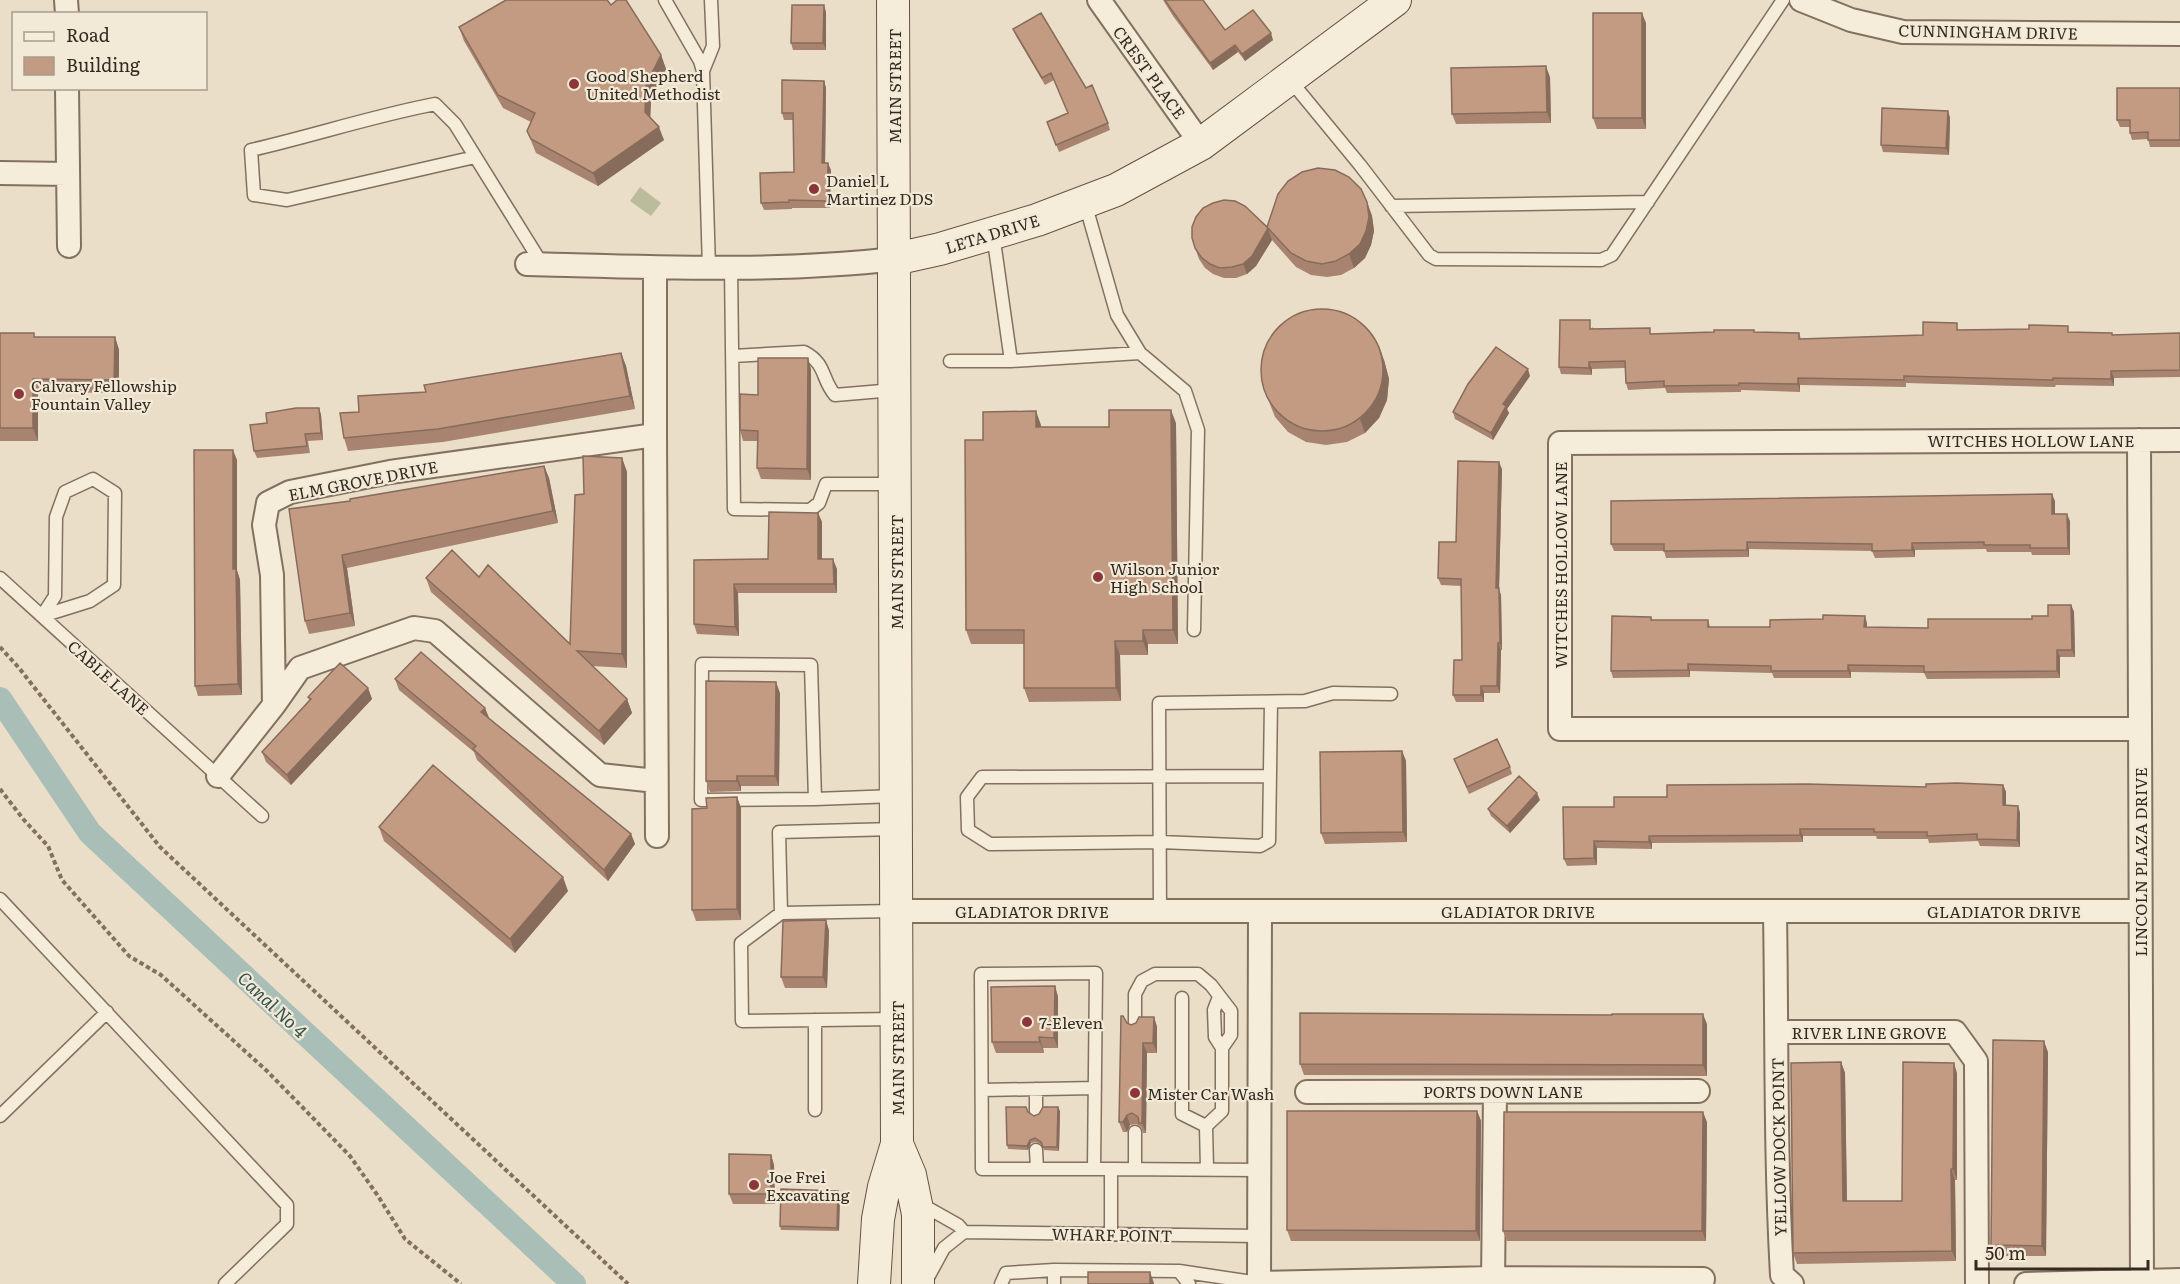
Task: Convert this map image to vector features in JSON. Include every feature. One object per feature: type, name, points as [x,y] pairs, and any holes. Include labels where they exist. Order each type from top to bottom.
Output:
[{"type":"main road","name":"MAIN STREET","points":[[874,1284],[878,1219],[884,1186],[897,1144],[893,0]]},
{"type":"main road","name":"LETA DRIVE","points":[[895,259],[940,249],[1037,220],[1116,190],[1201,144],[1395,0]]},
{"type":"main road","name":"MAIN STREET","points":[[897,1144],[910,1175],[918,1214],[918,1284]]},
{"type":"street","name":"CREST PLACE","points":[[1099,0],[1201,144]]},
{"type":"street","name":"CUNNINGHAM DRIVE","points":[[1801,0],[1851,20],[1904,32],[2180,34]]},
{"type":"street","points":[[67,90],[69,246]]},
{"type":"street","points":[[0,173],[68,174]]},
{"type":"street","name":"LETA DRIVE","points":[[535,264],[655,268],[847,265],[895,259]]},
{"type":"street","points":[[655,268],[657,836]]},
{"type":"street","name":"ELM GROVE DRIVE","points":[[274,705],[272,575],[264,525],[268,503],[290,492],[390,472],[655,435]]},
{"type":"street","name":"LINCOLN PLAZA DRIVE","points":[[2139,440],[2142,1282]]},
{"type":"street","name":"WITCHES HOLLOW LANE","points":[[2139,729],[1560,729],[1560,443],[2180,440]]},
{"type":"street","points":[[218,776],[300,668],[414,628],[435,632],[600,774],[656,781]]},
{"type":"street","name":"GLADIATOR DRIVE","points":[[897,911],[2140,912]]},
{"type":"street","points":[[1260,911],[1260,1284],[1703,1279]]},
{"type":"street","name":"YELLOW DOCK POINT","points":[[1775,911],[1776,1098],[1787,1279]]},
{"type":"street","name":"RIVER LINE GROVE","points":[[1777,1032],[1955,1032],[1976,1061],[1977,1284]]},
{"type":"street","name":"PORTS DOWN LANE","points":[[1307,1092],[1698,1091]]},
{"type":"street","points":[[1493,1281],[1495,1092]]},
{"type":"street","points":[[2026,1284],[2180,1280]]},
{"type":"lane","points":[[665,0],[700,61],[703,71],[720,267],[733,356],[734,509],[810,510],[819,503],[825,484],[896,484]]},
{"type":"lane","points":[[703,71],[713,46],[711,0]]},
{"type":"lane","points":[[1289,79],[1360,165],[1429,255],[1436,259],[1601,260],[1612,255],[1783,0]]},
{"type":"lane","points":[[475,157],[287,200],[254,195],[251,150],[435,104],[455,124],[475,157],[535,264]]},
{"type":"lane","points":[[1391,206],[1648,201]]},
{"type":"lane","points":[[1084,202],[1117,315],[1140,353],[1185,391],[1198,430],[1194,630]]},
{"type":"lane","points":[[993,233],[1011,361]]},
{"type":"lane","points":[[733,356],[804,352],[814,358],[824,370],[829,388],[835,395],[895,390]]},
{"type":"lane","points":[[950,361],[1011,361],[1140,353]]},
{"type":"lane","points":[[93,479],[115,493],[114,585],[90,601],[42,616],[55,596],[56,517],[65,492],[93,479]]},
{"type":"lane","name":"CABLE LANE","points":[[0,578],[262,816]]},
{"type":"lane","points":[[815,799],[811,665],[702,664],[701,800],[815,799],[897,796]]},
{"type":"lane","points":[[1160,911],[1160,703],[1305,701],[1333,693],[1391,694]]},
{"type":"lane","points":[[1270,776],[982,777],[967,797],[968,830],[990,844],[1160,842],[1260,846],[1269,841],[1270,776],[1271,702]]},
{"type":"lane","points":[[781,913],[779,832],[897,829]]},
{"type":"lane","points":[[0,898],[287,1205],[287,1224],[225,1284]]},
{"type":"lane","points":[[897,911],[781,913],[741,943],[742,1021],[897,1019]]},
{"type":"lane","points":[[1094,1169],[1096,973],[981,974],[982,1169],[1260,1170]]},
{"type":"lane","points":[[1135,1027],[1135,994],[1142,981],[1155,974],[1198,974],[1211,985],[1231,1011],[1231,1035],[1222,1048],[1222,1111],[1206,1125]]},
{"type":"lane","points":[[1182,998],[1182,1114],[1206,1125]]},
{"type":"lane","points":[[0,1116],[107,1012]]},
{"type":"lane","points":[[815,1020],[815,1110]]},
{"type":"lane","points":[[982,1090],[1095,1088]]},
{"type":"lane","points":[[1036,1089],[1036,1111]]},
{"type":"lane","points":[[1206,1125],[1207,1169]]},
{"type":"lane","points":[[1135,1132],[1135,1169]]},
{"type":"lane","points":[[1036,1150],[1037,1169]]},
{"type":"lane","points":[[1111,1169],[1111,1235]]},
{"type":"lane","points":[[915,1201],[958,1225],[964,1232],[944,1248],[924,1284]]},
{"type":"lane","name":"WHARF POINT","points":[[964,1232],[1260,1236]]},
{"type":"lane","points":[[1001,1284],[1006,1273],[1054,1270],[1179,1271],[1260,1284]]},
{"type":"lane","points":[[1054,1270],[1054,1284]]},
{"type":"lane","points":[[1179,1271],[1189,1284]]},
{"type":"path","points":[[0,647],[160,847],[628,1284]]},
{"type":"path","points":[[0,789],[48,846],[62,880],[129,956],[161,975],[267,1071],[350,1156],[405,1239],[461,1284]]},
{"type":"green space","points":[[640,187],[661,203],[651,216],[630,201]]},
{"type":"building","name":"Good Shepherd United Methodist","points":[[506,0],[607,0],[611,5],[617,0],[626,0],[661,55],[646,85],[645,112],[659,127],[593,173],[531,139],[527,131],[535,113],[498,95],[459,27]]},
{"type":"building","points":[[1165,0],[1203,0],[1225,30],[1253,10],[1271,33],[1242,54],[1235,45],[1210,63]]},
{"type":"building","points":[[792,5],[824,5],[823,43],[791,43]]},
{"type":"building","points":[[1041,13],[1086,88],[1092,85],[1108,123],[1056,145],[1047,122],[1068,113],[1051,73],[1042,78],[1013,29]]},
{"type":"building","points":[[1593,13],[1642,13],[1642,118],[1593,118]]},
{"type":"building","points":[[1546,66],[1547,112],[1452,114],[1451,68]]},
{"type":"building","points":[[782,80],[824,81],[822,163],[828,163],[827,201],[789,200],[789,202],[761,203],[760,173],[794,172],[793,113],[782,113]]},
{"type":"building","points":[[2117,88],[2180,88],[2180,140],[2148,140],[2148,132],[2130,133],[2130,120],[2117,120]]},
{"type":"building","points":[[1882,108],[1948,111],[1946,148],[1881,145]]},
{"type":"building","points":[[1318,168],[1335,170],[1349,177],[1361,189],[1367,202],[1369,217],[1360,244],[1349,254],[1336,261],[1322,264],[1306,261],[1291,253],[1267,227],[1278,194],[1288,181],[1302,172]]},
{"type":"building","points":[[1224,200],[1235,201],[1245,206],[1268,228],[1252,256],[1243,264],[1220,268],[1201,257],[1192,238],[1192,227],[1203,208]]},
{"type":"building","points":[[1322,309],[1345,313],[1365,327],[1379,347],[1383,370],[1379,393],[1365,413],[1345,427],[1322,431],[1299,427],[1279,413],[1265,393],[1261,370],[1265,347],[1279,327],[1299,313]]},
{"type":"building","points":[[1560,320],[1590,320],[1590,329],[1650,328],[1650,334],[1754,330],[1754,332],[1799,333],[1799,339],[1923,335],[1923,322],[1957,323],[1957,330],[2029,329],[2029,325],[2068,326],[2068,332],[2112,333],[2112,335],[2180,333],[2180,370],[2111,371],[2111,379],[2053,378],[2053,380],[1904,376],[1904,380],[1798,378],[1798,384],[1739,383],[1739,385],[1664,386],[1664,381],[1626,383],[1625,361],[1589,362],[1589,368],[1559,367]]},
{"type":"building","points":[[0,333],[34,333],[34,337],[115,337],[114,380],[33,379],[33,428],[0,428]]},
{"type":"building","points":[[1496,347],[1528,369],[1503,404],[1506,406],[1491,433],[1453,412],[1468,384]]},
{"type":"building","points":[[621,353],[630,396],[438,429],[344,438],[340,413],[359,412],[358,396],[426,392],[424,385]]},
{"type":"building","points":[[758,358],[808,358],[807,469],[757,468],[758,431],[740,430],[740,394],[758,395]]},
{"type":"building","points":[[296,408],[319,408],[321,433],[305,434],[307,446],[254,451],[250,425],[267,423],[266,413]]},
{"type":"building","points":[[1109,410],[1171,410],[1173,630],[1143,630],[1143,641],[1115,641],[1116,688],[1024,688],[1024,630],[966,630],[965,440],[983,440],[983,412],[1036,411],[1036,427],[1109,427]]},
{"type":"building","points":[[194,450],[233,450],[233,569],[236,569],[238,684],[195,686]]},
{"type":"building","points":[[583,456],[622,458],[622,654],[577,651],[627,699],[599,731],[426,578],[452,550],[479,577],[488,565],[570,644],[575,495],[584,494]]},
{"type":"building","points":[[1458,461],[1499,462],[1496,588],[1499,588],[1500,643],[1498,643],[1497,686],[1481,686],[1481,695],[1453,695],[1454,660],[1462,660],[1461,579],[1438,578],[1439,542],[1456,542]]},
{"type":"building","points":[[544,466],[553,511],[342,555],[350,613],[305,621],[289,509],[350,501],[350,499]]},
{"type":"building","points":[[2052,494],[2052,514],[2067,514],[2068,548],[1984,545],[1984,542],[1912,543],[1912,550],[1872,551],[1872,544],[1747,542],[1747,550],[1664,551],[1664,544],[1611,544],[1611,501]]},
{"type":"building","points":[[769,512],[818,513],[818,559],[833,559],[834,584],[734,584],[735,627],[694,624],[694,560],[768,559]]},
{"type":"building","points":[[2048,605],[2071,605],[2072,650],[2057,650],[2057,671],[1924,672],[1924,666],[1848,665],[1848,671],[1771,671],[1771,666],[1688,664],[1688,670],[1611,671],[1612,616],[1651,617],[1651,620],[1708,620],[1708,627],[1770,627],[1770,620],[1823,619],[1823,615],[1865,616],[1864,627],[1928,628],[1928,619],[2032,619],[2032,616],[2048,616]]},
{"type":"building","points":[[421,652],[485,708],[481,712],[631,834],[604,870],[473,749],[476,746],[395,679]]},
{"type":"building","points":[[340,663],[368,688],[287,775],[262,752],[311,699],[308,697]]},
{"type":"building","points":[[706,681],[776,682],[775,776],[737,776],[737,781],[706,781]]},
{"type":"building","points":[[1497,739],[1510,767],[1467,787],[1454,759]]},
{"type":"building","points":[[1402,751],[1403,832],[1321,833],[1320,752]]},
{"type":"building","points":[[433,765],[563,877],[510,939],[379,827]]},
{"type":"building","points":[[1519,776],[1537,793],[1507,826],[1488,809]]},
{"type":"building","points":[[1807,784],[1926,787],[1926,784],[2003,785],[2003,805],[2018,806],[2017,840],[1977,839],[1977,834],[1927,836],[1927,832],[1874,832],[1874,829],[1800,829],[1800,835],[1649,836],[1649,842],[1594,841],[1594,858],[1564,859],[1563,807],[1614,807],[1614,797],[1667,797],[1667,785]]},
{"type":"building","points":[[737,797],[737,909],[692,910],[692,809],[707,808],[706,798]]},
{"type":"building","points":[[826,920],[823,977],[781,977],[783,921]]},
{"type":"building","name":"7-Eleven","points":[[1055,986],[1054,1038],[1039,1037],[1040,1042],[992,1042],[991,987]]},
{"type":"building","points":[[1300,1013],[1703,1014],[1703,1065],[1300,1064]]},
{"type":"building","name":"Mister Car Wash","points":[[1121,1016],[1131,1025],[1136,1023],[1139,1017],[1154,1017],[1153,1043],[1143,1043],[1142,1123],[1139,1123],[1138,1117],[1132,1113],[1127,1115],[1123,1122],[1119,1122]]},
{"type":"building","points":[[1993,1040],[2044,1041],[2042,1246],[1991,1245]]},
{"type":"building","points":[[1841,1062],[1843,1201],[1902,1201],[1903,1062],[1954,1063],[1953,1169],[1951,1169],[1952,1251],[1793,1253],[1791,1063]]},
{"type":"building","points":[[1006,1107],[1026,1107],[1028,1112],[1034,1116],[1039,1114],[1043,1107],[1058,1107],[1057,1147],[1043,1147],[1041,1142],[1035,1138],[1030,1140],[1027,1146],[1007,1145]]},
{"type":"building","points":[[1287,1111],[1477,1111],[1476,1231],[1287,1230]]},
{"type":"building","points":[[1504,1112],[1703,1112],[1702,1231],[1503,1231]]},
{"type":"building","name":"Joe Frei Excavating","points":[[729,1154],[771,1155],[771,1194],[729,1194]]},
{"type":"building","points":[[781,1189],[838,1191],[837,1228],[780,1226]]},
{"type":"building","points":[[1088,1272],[1150,1272],[1150,1284],[1088,1284]]},
{"type":"waterway","name":"Canal No 4","points":[[0,699],[90,833],[574,1284]]},
{"type":"place","name":"Good Shepherd United Methodist","points":[[574,84]]},
{"type":"place","name":"Daniel L Martinez DDS","points":[[814,189]]},
{"type":"place","name":"Calvary Fellowship Fountain Valley","points":[[19,394]]},
{"type":"place","name":"Wilson Junior High School","points":[[1098,577]]},
{"type":"place","name":"7-Eleven","points":[[1027,1022]]},
{"type":"place","name":"Mister Car Wash","points":[[1135,1093]]},
{"type":"place","name":"Joe Frei Excavating","points":[[754,1185]]}]
